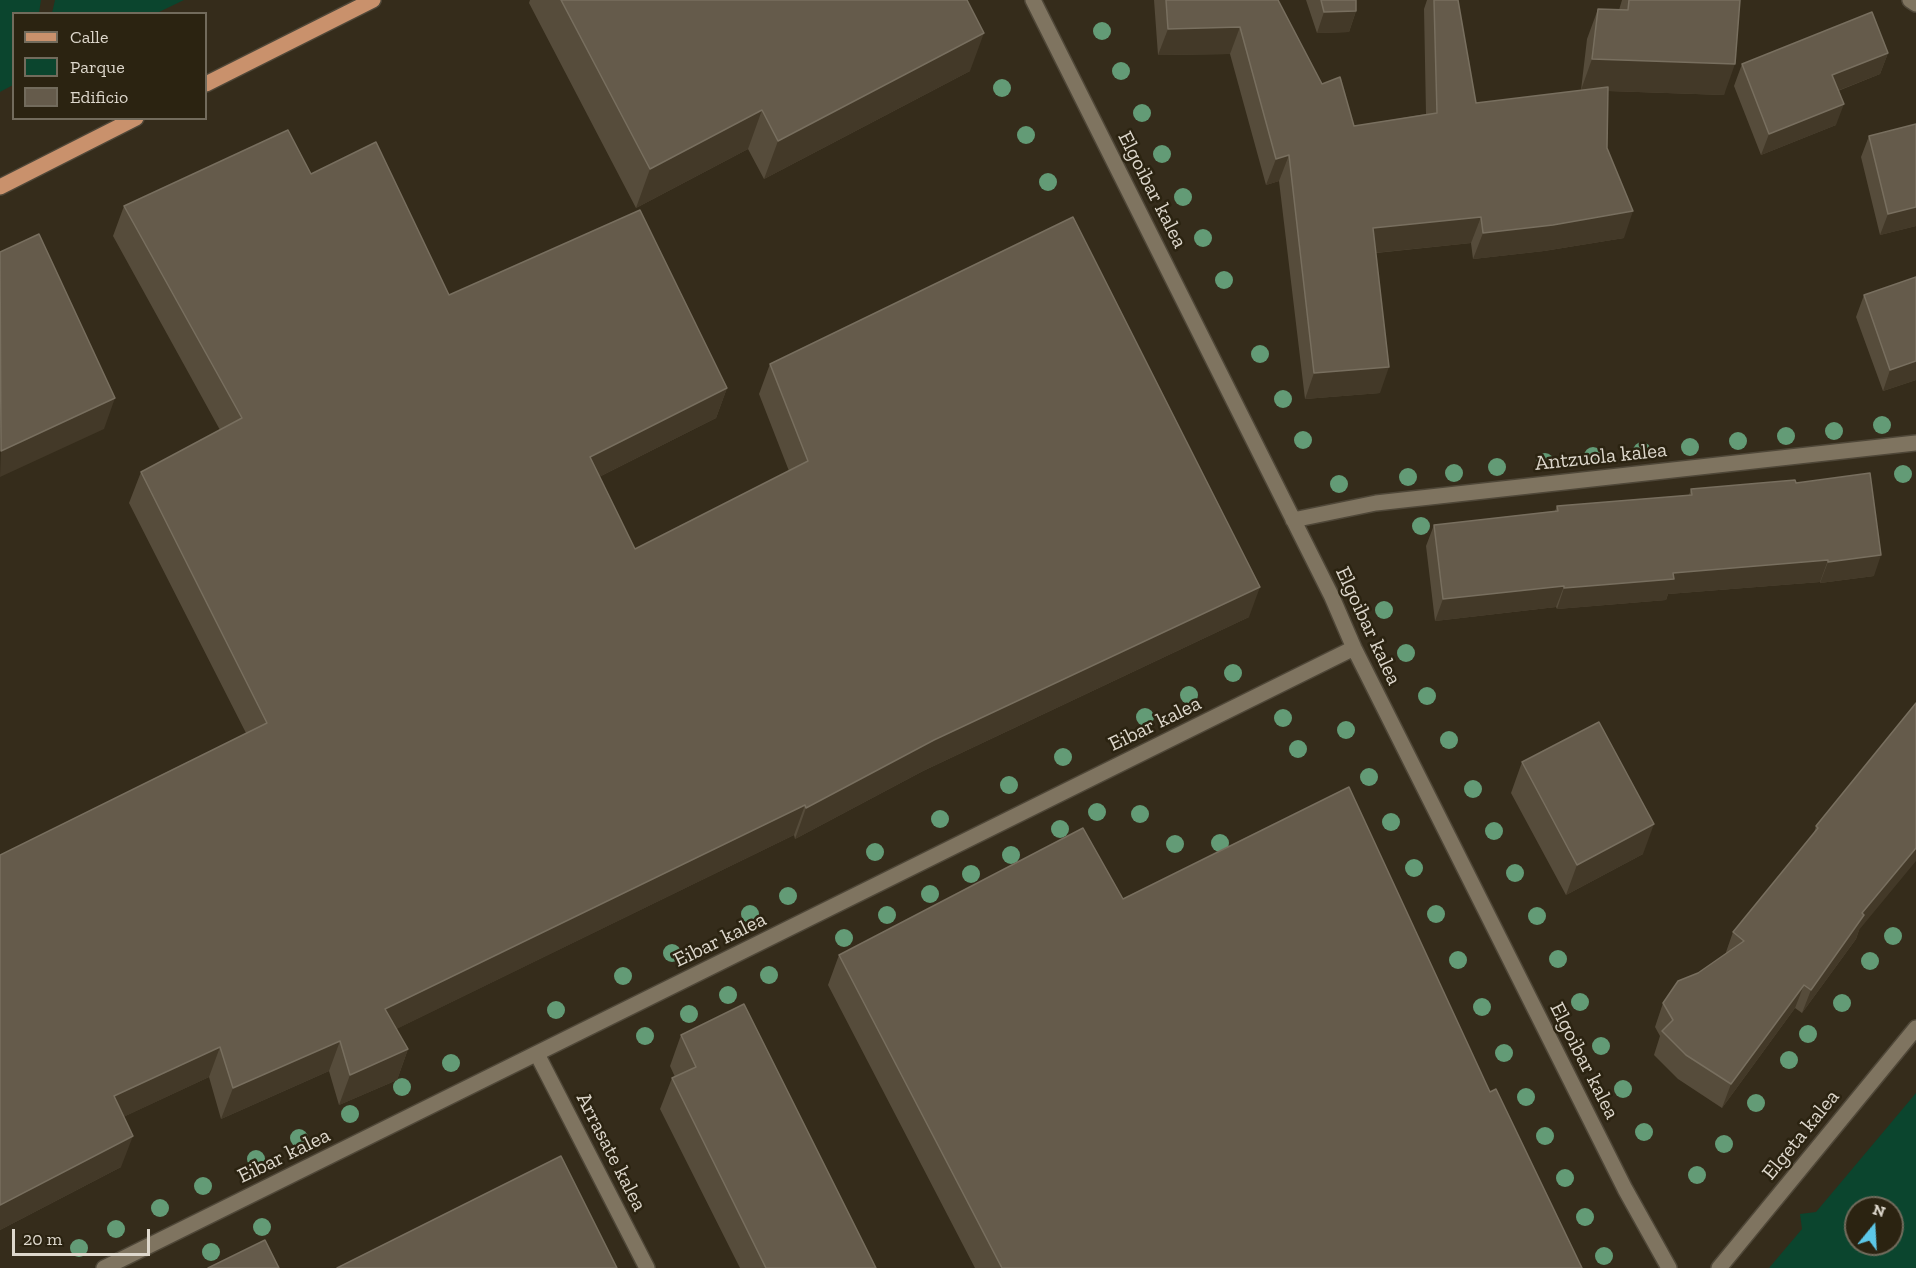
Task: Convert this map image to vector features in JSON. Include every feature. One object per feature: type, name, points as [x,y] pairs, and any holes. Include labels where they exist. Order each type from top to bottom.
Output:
[{"type":"main road","points":[[207,83],[373,0]]},
{"type":"main road","points":[[0,187],[132,120]]},
{"type":"street","name":"Elgoibar kalea","points":[[1033,0],[1625,1189],[1669,1268]]},
{"type":"street","points":[[1910,0],[1916,4]]},
{"type":"street","name":"Antzuola kalea","points":[[1293,520],[1376,503],[1916,443]]},
{"type":"street","name":"Eibar kalea","points":[[104,1268],[1354,648]]},
{"type":"street","name":"Elgeta kalea","points":[[1719,1268],[1916,1028]]},
{"type":"street","name":"Arrasate kalea","points":[[537,1054],[647,1268]]},
{"type":"green space","points":[[0,0],[41,0],[39,12],[12,12],[12,86],[0,92]]},
{"type":"green space","points":[[55,0],[184,0],[159,12],[52,12]]},
{"type":"green space","points":[[1916,1093],[1916,1268],[1769,1268],[1802,1229],[1800,1214],[1816,1212]]},
{"type":"building","points":[[561,0],[967,0],[984,33],[778,141],[762,110],[650,169]]},
{"type":"building","points":[[1166,0],[1278,0],[1322,84],[1340,77],[1354,126],[1437,113],[1434,0],[1458,0],[1476,103],[1608,87],[1607,148],[1633,211],[1553,225],[1483,233],[1481,217],[1373,228],[1389,367],[1314,373],[1289,155],[1276,159],[1240,27],[1168,29]]},
{"type":"building","points":[[1321,0],[1356,0],[1356,11],[1324,12]]},
{"type":"building","points":[[1629,0],[1740,0],[1735,64],[1592,59],[1598,9],[1628,10]]},
{"type":"building","points":[[1872,12],[1888,53],[1832,75],[1844,104],[1769,134],[1742,64]]},
{"type":"building","points":[[1916,124],[1916,207],[1888,214],[1869,136]]},
{"type":"building","points":[[288,130],[311,174],[376,142],[449,295],[640,210],[727,388],[590,457],[635,549],[808,461],[770,364],[1073,217],[1260,587],[934,740],[806,808],[805,805],[385,1009],[408,1049],[350,1075],[340,1041],[233,1088],[220,1047],[114,1096],[133,1136],[0,1205],[0,855],[267,723],[141,472],[242,418],[124,206]]},
{"type":"building","points":[[39,234],[115,398],[1,451],[0,252]]},
{"type":"building","points":[[1916,277],[1916,361],[1890,370],[1864,295]]},
{"type":"building","points":[[1870,473],[1881,555],[1828,562],[1828,560],[1673,573],[1674,579],[1564,588],[1564,586],[1443,599],[1434,525],[1558,511],[1557,506],[1692,495],[1691,489],[1795,480],[1796,483]]},
{"type":"building","points":[[1916,703],[1916,848],[1862,913],[1864,915],[1811,990],[1804,985],[1731,1084],[1686,1055],[1662,1031],[1673,1020],[1663,1003],[1678,981],[1698,973],[1744,941],[1733,932]]},
{"type":"building","points":[[1599,722],[1654,824],[1577,865],[1522,762]]},
{"type":"building","points":[[1349,787],[1490,1092],[1496,1089],[1582,1268],[1002,1268],[839,955],[1083,828],[1123,899]]},
{"type":"building","points":[[744,1004],[876,1268],[766,1268],[672,1078],[696,1067],[681,1035]]},
{"type":"building","points":[[561,1156],[617,1268],[337,1268]]},
{"type":"building","points":[[265,1240],[279,1268],[208,1268]]}]
